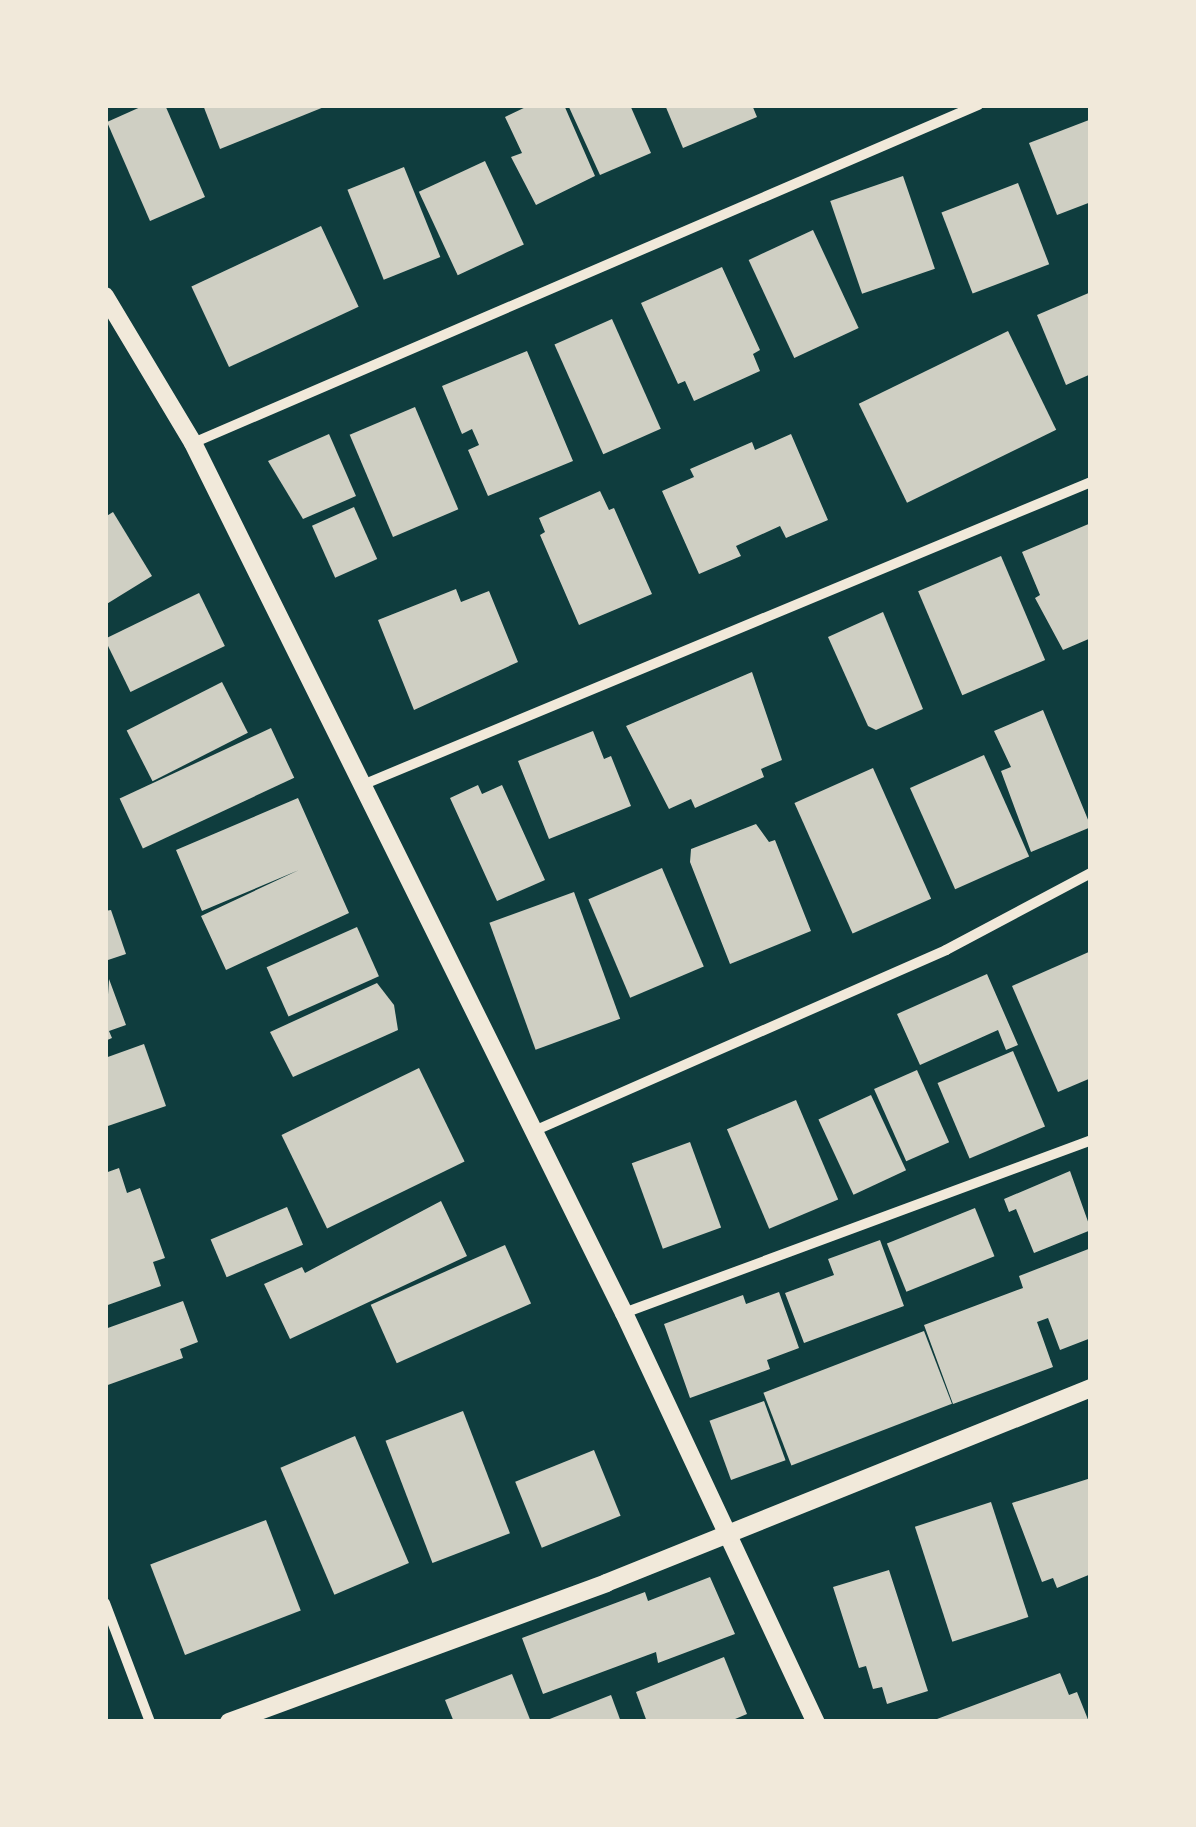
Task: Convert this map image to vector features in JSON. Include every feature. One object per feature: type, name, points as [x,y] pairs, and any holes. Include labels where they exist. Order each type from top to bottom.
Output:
[{"type":"street","points":[[193,443],[978,105]]},
{"type":"street","points":[[105,296],[193,443],[359,786],[624,1312],[816,1722]]},
{"type":"street","points":[[359,786],[1091,482]]},
{"type":"street","points":[[534,1131],[946,950],[1091,872]]},
{"type":"street","points":[[624,1312],[1091,1140]]},
{"type":"street","points":[[230,1722],[1091,1388]]},
{"type":"street","points":[[105,1603],[150,1722]]},
{"type":"building","points":[[145,105],[165,105],[205,197],[150,221],[107,122]]},
{"type":"building","points":[[203,105],[329,105],[220,149]]},
{"type":"building","points":[[530,105],[564,105],[595,176],[536,205],[511,157],[522,153],[505,117]]},
{"type":"building","points":[[568,105],[630,105],[651,153],[600,175]]},
{"type":"building","points":[[665,105],[752,105],[757,117],[683,148]]},
{"type":"building","points":[[1089,120],[1091,202],[1057,215],[1029,143]]},
{"type":"building","points":[[485,161],[524,244],[458,275],[419,192]]},
{"type":"building","points":[[404,167],[440,257],[384,280],[347,190]]},
{"type":"building","points":[[903,176],[935,269],[862,294],[830,201]]},
{"type":"building","points":[[1018,183],[1049,264],[973,294],[941,212]]},
{"type":"building","points":[[321,226],[359,307],[229,367],[191,286]]},
{"type":"building","points":[[813,230],[859,328],[794,358],[749,260]]},
{"type":"building","points":[[722,267],[760,350],[753,354],[760,371],[694,401],[685,381],[678,384],[641,303]]},
{"type":"building","points":[[1091,292],[1091,374],[1066,385],[1037,315]]},
{"type":"building","points":[[612,319],[661,429],[603,454],[554,345]]},
{"type":"building","points":[[1008,331],[1056,430],[907,503],[859,404]]},
{"type":"building","points":[[527,351],[573,461],[488,496],[468,450],[479,445],[472,429],[462,434],[442,386]]},
{"type":"building","points":[[415,407],[458,509],[393,537],[350,435]]},
{"type":"building","points":[[329,434],[356,496],[303,519],[268,461]]},
{"type":"building","points":[[791,434],[828,520],[786,538],[780,526],[736,546],[741,556],[699,574],[662,491],[694,477],[690,469],[752,442],[755,450]]},
{"type":"building","points":[[600,491],[609,510],[614,508],[652,594],[579,625],[540,535],[545,532],[539,518]]},
{"type":"building","points":[[354,507],[377,559],[335,578],[312,526]]},
{"type":"building","points":[[113,512],[152,576],[105,605],[105,517]]},
{"type":"building","points":[[1091,523],[1091,638],[1063,650],[1035,598],[1040,595],[1022,552]]},
{"type":"building","points":[[1001,556],[1045,660],[962,695],[918,591]]},
{"type":"building","points":[[456,589],[461,602],[489,591],[518,662],[414,710],[378,620]]},
{"type":"building","points":[[199,593],[225,646],[130,692],[105,639]]},
{"type":"building","points":[[883,612],[923,709],[876,730],[868,726],[828,637]]},
{"type":"building","points":[[752,672],[782,760],[761,769],[764,777],[695,808],[691,799],[669,809],[626,726]]},
{"type":"building","points":[[222,682],[248,733],[153,781],[127,731]]},
{"type":"building","points":[[1043,710],[1091,827],[1031,852],[1001,771],[1011,767],[994,731]]},
{"type":"building","points":[[271,728],[294,778],[143,848],[120,799]]},
{"type":"building","points":[[593,731],[604,759],[611,756],[631,806],[549,839],[518,761]]},
{"type":"building","points":[[984,755],[1029,856],[955,889],[910,788]]},
{"type":"building","points":[[873,768],[931,899],[853,934],[794,803]]},
{"type":"building","points":[[478,785],[482,794],[502,785],[545,880],[497,901],[450,798]]},
{"type":"building","points":[[298,798],[349,913],[226,970],[201,916],[299,870],[202,911],[176,850]]},
{"type":"building","points":[[756,824],[769,842],[775,840],[811,931],[730,964],[690,862],[691,849]]},
{"type":"building","points":[[662,868],[704,966],[630,998],[588,899]]},
{"type":"building","points":[[574,892],[620,1019],[536,1050],[489,923]]},
{"type":"building","points":[[111,910],[126,954],[105,961],[105,911]]},
{"type":"building","points":[[357,927],[379,976],[289,1017],[267,967]]},
{"type":"building","points":[[1091,951],[1091,1078],[1058,1092],[1012,986]]},
{"type":"building","points":[[987,974],[1018,1045],[1006,1050],[998,1030],[920,1065],[897,1014]]},
{"type":"building","points":[[109,979],[126,1025],[109,1031],[112,1038],[105,1041]]},
{"type":"building","points":[[377,983],[394,1005],[398,1030],[293,1077],[270,1032]]},
{"type":"building","points":[[144,1044],[166,1106],[105,1127],[105,1058]]},
{"type":"building","points":[[1013,1051],[1045,1126],[970,1159],[938,1083]]},
{"type":"building","points":[[419,1068],[465,1161],[327,1229],[281,1135]]},
{"type":"building","points":[[917,1070],[949,1142],[906,1161],[874,1089]]},
{"type":"building","points":[[871,1095],[906,1170],[854,1195],[818,1120]]},
{"type":"building","points":[[796,1100],[838,1199],[769,1229],[727,1129]]},
{"type":"building","points":[[690,1142],[721,1228],[663,1249],[632,1163]]},
{"type":"building","points":[[119,1168],[127,1193],[140,1188],[165,1258],[153,1262],[161,1286],[105,1306],[105,1173]]},
{"type":"building","points":[[1070,1171],[1091,1230],[1034,1253],[1016,1209],[1009,1212],[1004,1199]]},
{"type":"building","points":[[441,1201],[467,1256],[290,1339],[264,1284],[302,1267],[305,1273]]},
{"type":"building","points":[[287,1207],[303,1245],[227,1277],[211,1239]]},
{"type":"building","points":[[975,1208],[994,1256],[906,1292],[887,1244]]},
{"type":"building","points":[[880,1240],[904,1306],[804,1343],[785,1293],[834,1275],[828,1259]]},
{"type":"building","points":[[505,1245],[531,1303],[397,1363],[371,1305]]},
{"type":"building","points":[[1091,1248],[1091,1338],[1060,1350],[1048,1318],[1037,1322],[1053,1367],[953,1404],[924,1325],[1023,1288],[1019,1276]]},
{"type":"building","points":[[779,1292],[799,1348],[767,1360],[770,1369],[690,1398],[664,1324],[743,1295],[746,1304]]},
{"type":"building","points":[[183,1301],[198,1342],[180,1349],[183,1358],[105,1386],[105,1329]]},
{"type":"building","points":[[924,1331],[952,1404],[791,1465],[763,1393]]},
{"type":"building","points":[[764,1401],[786,1460],[731,1480],[709,1421]]},
{"type":"building","points":[[463,1411],[510,1533],[432,1563],[386,1441]]},
{"type":"building","points":[[355,1436],[409,1563],[334,1595],[280,1468]]},
{"type":"building","points":[[594,1450],[621,1516],[542,1548],[515,1482]]},
{"type":"building","points":[[1091,1478],[1091,1574],[1057,1588],[1053,1578],[1042,1582],[1012,1503]]},
{"type":"building","points":[[991,1502],[1028,1617],[952,1642],[915,1527]]},
{"type":"building","points":[[266,1520],[301,1611],[185,1655],[150,1564]]},
{"type":"building","points":[[889,1570],[928,1691],[887,1704],[882,1687],[873,1689],[866,1666],[859,1668],[833,1587]]},
{"type":"building","points":[[710,1577],[735,1634],[658,1663],[656,1652],[543,1694],[522,1638],[645,1592],[648,1601]]},
{"type":"building","points":[[724,1657],[747,1714],[728,1722],[647,1722],[636,1692]]},
{"type":"building","points":[[1060,1673],[1069,1695],[1077,1692],[1089,1722],[929,1722]]},
{"type":"building","points":[[512,1674],[531,1722],[454,1722],[445,1700]]},
{"type":"building","points":[[611,1695],[621,1722],[542,1722]]}]
